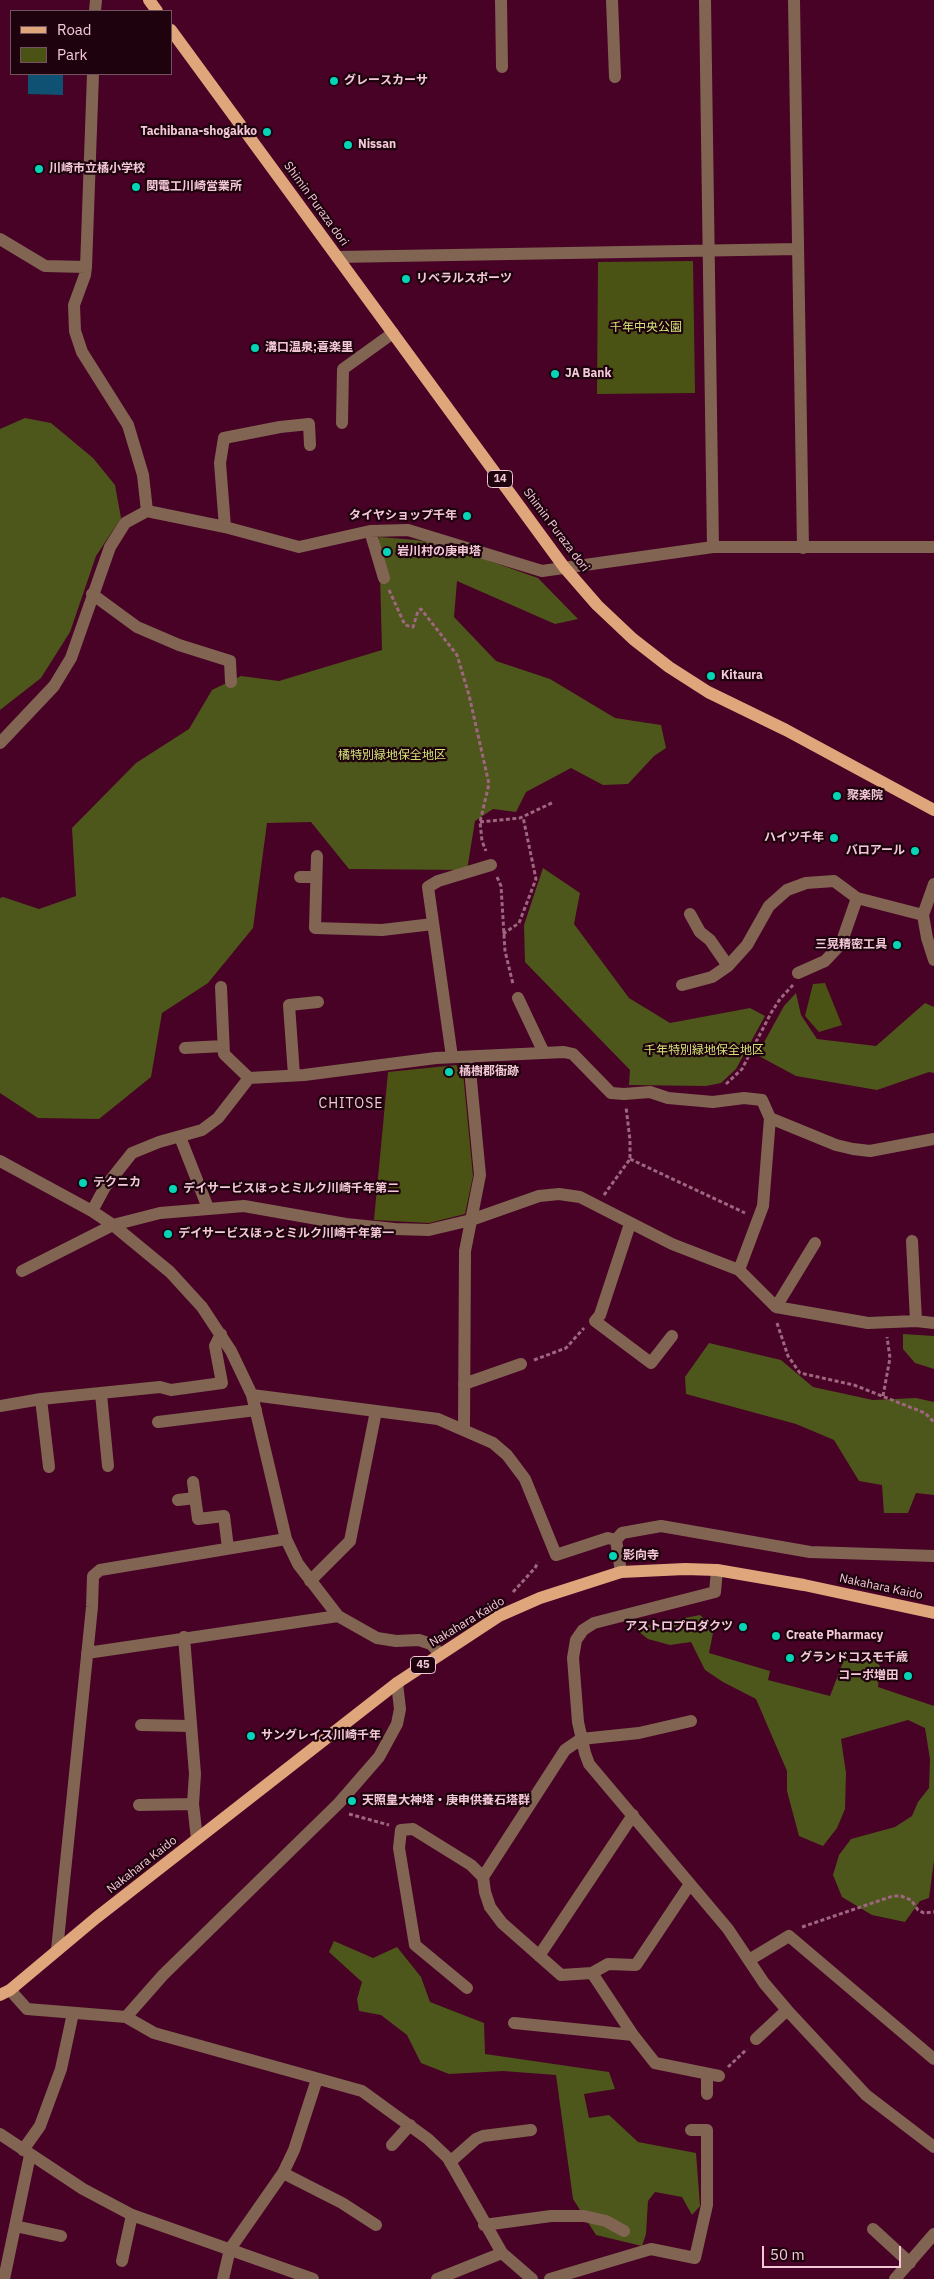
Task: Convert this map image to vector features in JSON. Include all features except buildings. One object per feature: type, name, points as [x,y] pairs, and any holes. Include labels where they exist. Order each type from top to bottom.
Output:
[{"type":"main road","name":"Shimin Puraza dori","points":[[172,31],[564,567],[597,605],[633,639],[700,687],[794,734],[934,810]]},
{"type":"main road","name":"Nakahara Kaido","points":[[5,1992],[396,1683],[499,1616],[540,1598],[621,1572],[685,1569],[717,1570],[804,1585],[934,1613]]},
{"type":"street","points":[[500,0],[502,67]]},
{"type":"street","points":[[612,0],[615,77]]},
{"type":"street","points":[[705,0],[713,546]]},
{"type":"street","points":[[794,0],[803,548]]},
{"type":"street","points":[[93,75],[86,268],[74,305],[75,331],[82,352],[128,425],[143,475],[147,511]]},
{"type":"street","points":[[0,240],[45,266],[86,268]]},
{"type":"street","points":[[338,257],[798,249]]},
{"type":"street","points":[[342,423],[343,369],[393,333]]},
{"type":"street","points":[[225,527],[220,463],[224,438],[280,427],[309,424],[310,445]]},
{"type":"street","points":[[0,743],[54,686],[71,658],[110,547],[125,523],[147,511],[225,527],[299,548],[370,531],[408,530],[542,571],[713,546],[803,548],[934,547]]},
{"type":"street","points":[[370,531],[384,578]]},
{"type":"street","points":[[92,594],[137,627],[179,645],[230,661],[231,682]]},
{"type":"street","points":[[317,856],[315,928],[382,930],[433,924]]},
{"type":"street","points":[[452,1057],[428,887],[438,881],[491,865]]},
{"type":"street","points":[[300,877],[316,877]]},
{"type":"street","points":[[682,985],[712,977],[728,966],[747,946],[769,906],[787,890],[806,883],[834,881],[856,898],[923,915]]},
{"type":"street","points":[[934,884],[923,915],[927,938],[934,960]]},
{"type":"street","points":[[798,973],[826,961],[841,944],[856,898]]},
{"type":"street","points":[[690,914],[700,932],[710,940],[728,966]]},
{"type":"street","points":[[221,987],[224,1054],[249,1078],[294,1075],[452,1057],[564,1052],[573,1054],[611,1093],[650,1092],[668,1098],[713,1102],[744,1098],[762,1100],[770,1118],[763,1206],[739,1270]]},
{"type":"street","points":[[518,998],[544,1053]]},
{"type":"street","points":[[294,1075],[289,1005],[318,1002]]},
{"type":"street","points":[[185,1048],[223,1046]]},
{"type":"street","points":[[464,1429],[465,1251],[480,1175],[470,1070],[466,1057]]},
{"type":"street","points":[[92,1211],[105,1187],[132,1153],[159,1142],[202,1130],[218,1118],[249,1078]]},
{"type":"street","points":[[770,1118],[836,1145],[853,1149],[870,1151],[934,1139]]},
{"type":"street","points":[[180,1137],[208,1208]]},
{"type":"street","points":[[0,1161],[92,1211],[113,1225],[170,1272],[202,1307],[232,1351],[252,1395],[286,1539],[298,1564],[338,1616],[377,1638],[396,1641],[419,1640],[431,1644],[440,1654]]},
{"type":"street","points":[[22,1271],[113,1225],[160,1213],[244,1206],[346,1224],[394,1229],[429,1230],[471,1220],[539,1196],[559,1194],[573,1196],[672,1244],[739,1270],[776,1307],[868,1323],[916,1321],[934,1323]]},
{"type":"street","points":[[630,1224],[600,1315],[595,1321],[651,1363],[672,1336]]},
{"type":"street","points":[[912,1241],[916,1321]]},
{"type":"street","points":[[776,1307],[815,1243]]},
{"type":"street","points":[[0,1406],[41,1399],[160,1387],[171,1390],[222,1383],[214,1346],[221,1334]]},
{"type":"street","points":[[464,1384],[521,1364]]},
{"type":"street","points":[[101,1394],[108,1466]]},
{"type":"street","points":[[252,1395],[438,1419],[464,1429],[493,1443],[507,1455],[525,1478],[556,1555],[608,1538],[616,1540]]},
{"type":"street","points":[[41,1399],[49,1467]]},
{"type":"street","points":[[158,1422],[256,1410]]},
{"type":"street","points":[[310,1580],[350,1541],[376,1410]]},
{"type":"street","points":[[193,1482],[198,1519],[224,1516],[228,1548]]},
{"type":"street","points":[[178,1500],[195,1498]]},
{"type":"street","points":[[621,1572],[616,1540],[622,1533],[661,1526],[810,1552],[934,1556]]},
{"type":"street","points":[[57,1950],[93,1576],[100,1570],[286,1539]]},
{"type":"street","points":[[717,1570],[715,1592],[594,1623],[583,1630],[576,1640],[572,1658],[573,1682],[581,1739],[589,1764],[728,1929],[764,1983],[787,2010],[866,2095],[934,2146]]},
{"type":"street","points":[[87,1653],[184,1637],[338,1616]]},
{"type":"street","points":[[184,1637],[195,1774],[193,1804],[197,1839]]},
{"type":"street","points":[[126,2017],[163,1975],[339,1803],[379,1757],[397,1724],[400,1709],[396,1683]]},
{"type":"street","points":[[483,1878],[565,1750],[581,1739],[639,1733],[691,1721]]},
{"type":"street","points":[[141,1724],[190,1726]]},
{"type":"street","points":[[139,1805],[193,1804]]},
{"type":"street","points":[[539,1956],[633,1815]]},
{"type":"street","points":[[467,1988],[415,1945],[400,1856],[401,1830],[413,1829],[471,1865],[483,1878],[490,1908],[502,1923],[561,1975],[592,1973],[608,1964],[636,1965],[690,1884]]},
{"type":"street","points":[[749,1960],[789,1936],[934,2059]]},
{"type":"street","points":[[592,1973],[633,2035],[655,2063],[713,2075],[707,2094]]},
{"type":"street","points":[[5,1992],[27,2009],[126,2017],[154,2033],[362,2091],[428,2139],[450,2162],[484,2225],[502,2253],[532,2279]]},
{"type":"street","points":[[756,2039],[787,2010]]},
{"type":"street","points":[[4,2279],[15,2226],[26,2152],[40,2126],[61,2069],[73,2012]]},
{"type":"street","points":[[514,2023],[633,2035]]},
{"type":"street","points":[[223,2279],[230,2249],[283,2173],[294,2150],[317,2079]]},
{"type":"street","points":[[392,2145],[410,2125]]},
{"type":"street","points":[[450,2162],[476,2139],[483,2136],[531,2130]]},
{"type":"street","points":[[550,2279],[651,2249],[695,2258],[706,2205],[706,2130],[691,2130]]},
{"type":"street","points":[[0,2134],[83,2189],[132,2215],[313,2279]]},
{"type":"street","points":[[283,2173],[376,2224]]},
{"type":"street","points":[[122,2261],[132,2215]]},
{"type":"street","points":[[484,2225],[551,2216],[584,2216],[606,2221],[624,2231]]},
{"type":"street","points":[[15,2226],[60,2236]]},
{"type":"street","points":[[873,2228],[910,2263]]},
{"type":"street","points":[[895,2279],[934,2234]]},
{"type":"street","points":[[437,2279],[502,2253]]},
{"type":"path","points":[[384,578],[405,625],[413,628],[420,609],[457,655],[469,694],[472,716],[486,764],[489,784],[480,822],[482,841],[500,886],[503,935],[509,976],[518,998]]},
{"type":"path","points":[[480,822],[523,817],[554,802]]},
{"type":"path","points":[[503,935],[520,923],[536,879],[523,817]]},
{"type":"path","points":[[722,1086],[730,1082],[742,1069],[771,1014],[780,999],[793,985],[798,973]]},
{"type":"path","points":[[596,1206],[630,1159],[629,1120],[624,1094]]},
{"type":"path","points":[[630,1159],[758,1220]]},
{"type":"path","points":[[776,1307],[777,1325],[781,1339],[788,1356],[800,1374],[854,1385],[926,1413],[934,1422]]},
{"type":"path","points":[[521,1364],[566,1348],[585,1326],[595,1321]]},
{"type":"path","points":[[882,1396],[890,1358],[886,1322]]},
{"type":"path","points":[[513,1592],[535,1568],[538,1562]]},
{"type":"path","points":[[339,1803],[348,1814],[357,1818],[382,1822],[401,1830]]},
{"type":"path","points":[[789,1936],[797,1929],[893,1896],[901,1896],[910,1900],[918,1910],[924,1913],[934,1912]]},
{"type":"path","points":[[713,2075],[756,2039]]},
{"type":"green space","name":"千年中央公園","points":[[693,261],[695,393],[597,394],[598,262]]},
{"type":"green space","points":[[25,418],[51,423],[93,458],[115,485],[121,518],[96,556],[70,632],[41,678],[0,710],[0,429]]},
{"type":"green space","name":"橘特別緑地保全地区","points":[[379,537],[416,540],[444,545],[538,578],[578,619],[555,624],[457,581],[454,617],[496,661],[550,679],[615,718],[661,725],[666,748],[654,756],[628,784],[603,785],[571,768],[526,792],[516,812],[493,809],[475,821],[467,870],[349,869],[311,822],[267,823],[253,928],[208,983],[162,1013],[151,1077],[99,1119],[38,1118],[0,1093],[0,898],[3,897],[39,909],[76,896],[72,828],[136,763],[189,729],[212,690],[241,676],[279,681],[382,650]]},
{"type":"green space","name":"千年特別緑地保全地区","points":[[543,868],[580,893],[574,924],[629,998],[670,1023],[750,1008],[765,1016],[736,1069],[721,1083],[706,1086],[629,1085],[630,1070],[525,962],[524,925]]},
{"type":"green space","points":[[825,983],[842,1025],[819,1032],[805,1016],[813,984]]},
{"type":"green space","points":[[796,993],[801,1015],[817,1039],[876,1046],[925,1003],[934,1007],[934,1073],[929,1072],[877,1090],[796,1076],[757,1055],[784,1006]]},
{"type":"green space","points":[[456,1065],[463,1072],[473,1176],[465,1214],[429,1223],[374,1220],[388,1072]]},
{"type":"green space","points":[[903,1334],[934,1336],[934,1369],[915,1363],[903,1349]]},
{"type":"green space","points":[[709,1343],[781,1360],[813,1387],[873,1400],[916,1398],[934,1402],[934,1495],[916,1493],[908,1513],[884,1513],[882,1485],[859,1481],[834,1440],[796,1424],[686,1394],[685,1377]]},
{"type":"green space","points":[[700,1615],[714,1628],[709,1653],[770,1671],[768,1680],[830,1696],[845,1657],[872,1657],[880,1666],[878,1687],[934,1706],[934,1860],[929,1898],[920,1901],[905,1922],[872,1915],[842,1897],[833,1875],[839,1855],[851,1839],[895,1827],[912,1816],[918,1802],[929,1788],[930,1759],[925,1728],[908,1720],[841,1739],[846,1773],[845,1809],[837,1828],[823,1846],[799,1836],[787,1791],[787,1771],[756,1699],[723,1682],[705,1670],[691,1642],[670,1645],[648,1639],[634,1628]]},
{"type":"green space","points":[[334,1941],[373,1958],[397,1947],[421,1977],[430,2002],[484,2023],[485,2054],[609,2072],[615,2089],[584,2094],[589,2118],[609,2115],[638,2142],[696,2153],[700,2206],[692,2215],[682,2197],[655,2192],[648,2201],[646,2234],[642,2246],[596,2235],[573,2199],[556,2075],[503,2071],[449,2074],[421,2063],[407,2035],[381,2015],[359,2011],[357,1999],[362,1982],[329,1952]]},
{"type":"water","points":[[28,75],[63,75],[63,95],[28,94]]},
{"type":"place","name":"グレースカーサ","points":[[334,81]]},
{"type":"place","name":"Tachibana-shogakko","points":[[267,132]]},
{"type":"place","name":"Nissan","points":[[348,145]]},
{"type":"place","name":"川崎市立橘小学校","points":[[39,169]]},
{"type":"place","name":"関電工川崎営業所","points":[[136,187]]},
{"type":"place","name":"リベラルスポーツ","points":[[406,279]]},
{"type":"place","name":"溝口温泉;喜楽里","points":[[255,348]]},
{"type":"place","name":"JA Bank","points":[[555,374]]},
{"type":"place","name":"タイヤショップ千年","points":[[467,516]]},
{"type":"place","name":"岩川村の庚申塔","points":[[387,552]]},
{"type":"place","name":"Kitaura","points":[[711,676]]},
{"type":"place","name":"聚楽院","points":[[837,796]]},
{"type":"place","name":"ハイツ千年","points":[[834,838]]},
{"type":"place","name":"バロアール","points":[[915,851]]},
{"type":"place","name":"三晃精密工具","points":[[897,945]]},
{"type":"place","name":"橘樹郡衙跡","points":[[449,1072]]},
{"type":"place","name":"テクニカ","points":[[83,1183]]},
{"type":"place","name":"デイサービスほっとミルク川崎千年第二","points":[[173,1189]]},
{"type":"place","name":"デイサービスほっとミルク川崎千年第一","points":[[168,1234]]},
{"type":"place","name":"影向寺","points":[[613,1556]]},
{"type":"place","name":"アストロプロダクツ","points":[[743,1627]]},
{"type":"place","name":"Create Pharmacy","points":[[776,1636]]},
{"type":"place","name":"グランドコスモ千歳","points":[[790,1658]]},
{"type":"place","name":"コーポ増田","points":[[908,1676]]},
{"type":"place","name":"サングレイス川崎千年","points":[[251,1736]]},
{"type":"place","name":"天照皇大神塔・庚申供養石塔群","points":[[352,1801]]},
{"type":"district","name":"CHITOSE","points":[[351,1104]]}]
